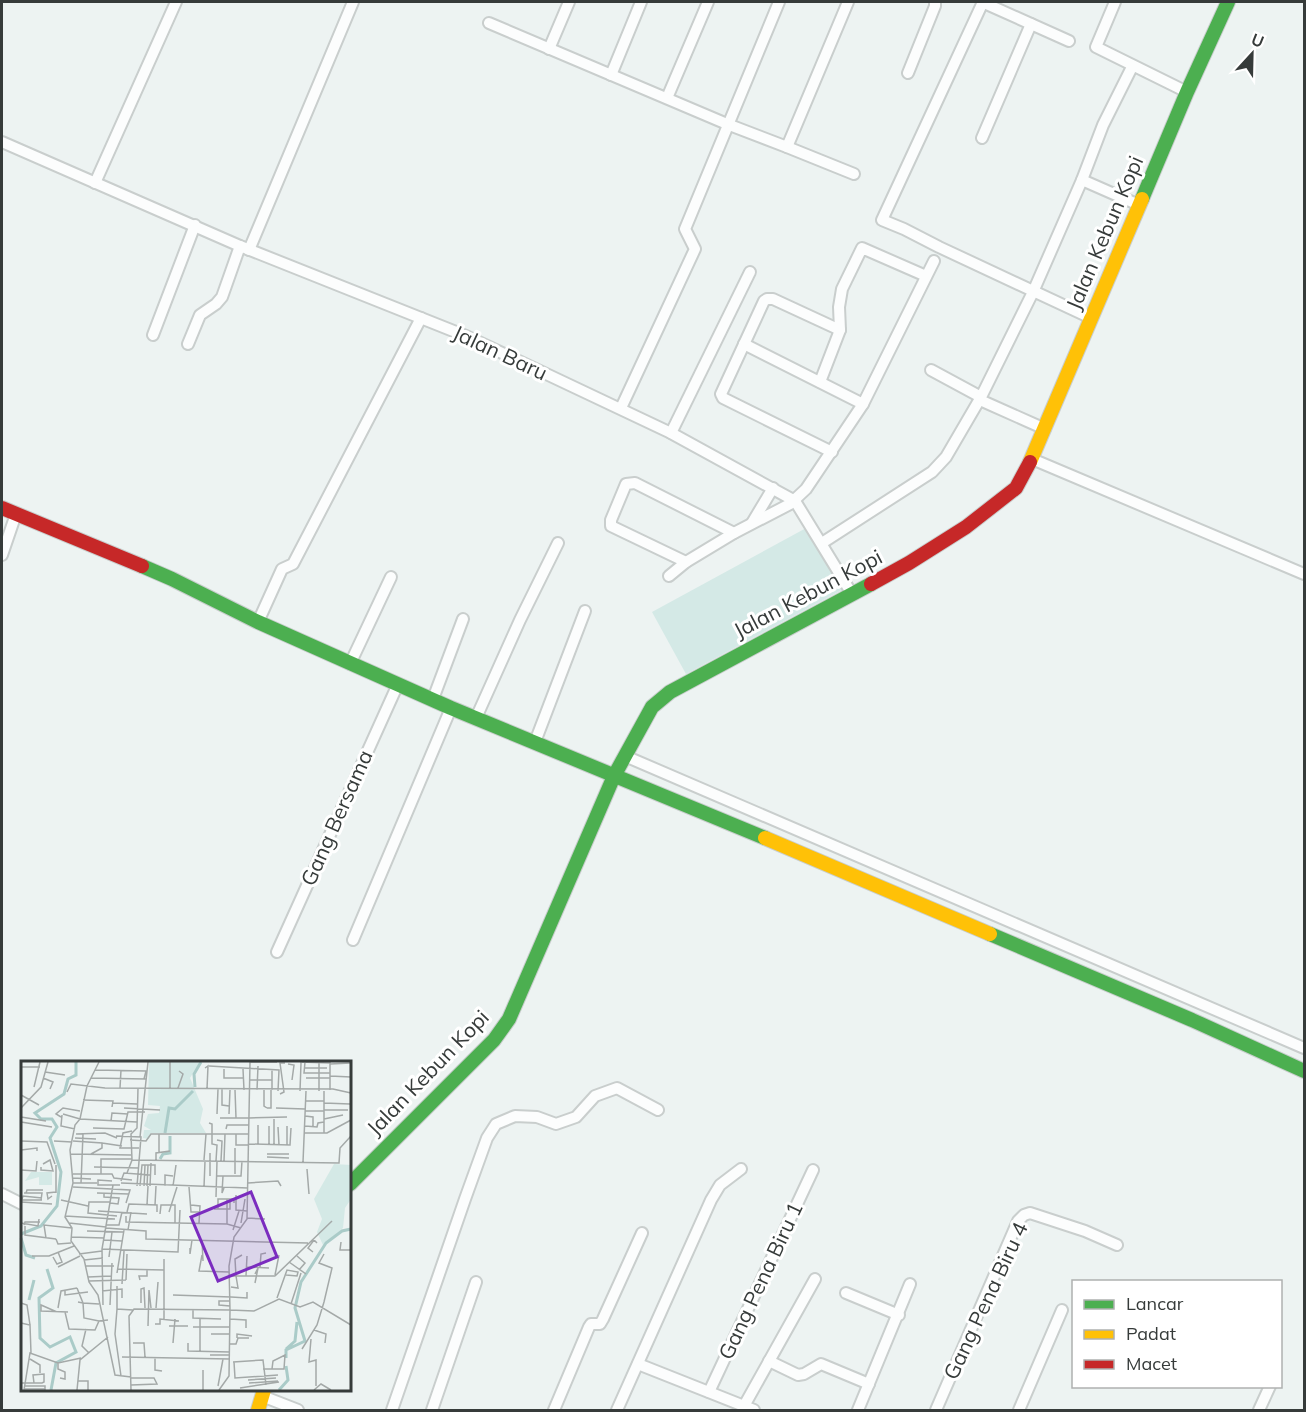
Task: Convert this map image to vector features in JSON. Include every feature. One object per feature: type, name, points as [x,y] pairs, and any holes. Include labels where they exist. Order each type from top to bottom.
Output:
[{"type":"main road","name":"Jalan Kebun Kopi","points":[[351,1183],[494,1040],[509,1019],[614,776],[652,707],[670,692],[909,563],[990,510],[1016,488],[1032,459],[1187,92],[1228,2]]},
{"type":"main road","points":[[2,508],[172,579],[258,622],[451,708],[1192,1020],[1305,1071]]},
{"type":"main road","points":[[258,1410],[263,1393]]},
{"type":"street","points":[[95,183],[176,2]]},
{"type":"street","points":[[188,344],[200,315],[222,297],[353,2]]},
{"type":"street","points":[[549,49],[569,2]]},
{"type":"street","points":[[611,75],[641,2]]},
{"type":"street","points":[[667,98],[708,2]]},
{"type":"street","points":[[621,408],[696,249],[685,229],[779,2]]},
{"type":"street","points":[[788,147],[848,2]]},
{"type":"street","points":[[908,74],[935,2]]},
{"type":"street","points":[[1070,41],[982,2],[882,220],[1091,318]]},
{"type":"street","points":[[1115,2],[1096,47],[1132,67],[1187,92]]},
{"type":"street","points":[[489,23],[727,124],[854,174]]},
{"type":"street","points":[[982,138],[1031,24]]},
{"type":"street","points":[[822,543],[940,465],[981,398],[1033,292],[1082,180],[1099,133],[1132,67]]},
{"type":"street","name":"Jalan Baru","points":[[2,142],[245,248],[466,336],[671,433],[795,501],[852,594]]},
{"type":"street","points":[[1082,180],[1139,205]]},
{"type":"street","points":[[153,335],[195,225]]},
{"type":"street","points":[[820,382],[840,330],[839,307],[842,289],[862,248],[927,276]]},
{"type":"street","points":[[669,576],[686,562],[734,533],[795,501],[806,489],[863,404],[934,261]]},
{"type":"street","points":[[671,433],[750,272]]},
{"type":"street","points":[[832,452],[723,398],[721,394],[767,298],[773,298],[840,330]]},
{"type":"street","points":[[258,622],[282,569],[293,564],[421,318]]},
{"type":"street","points":[[744,344],[863,404]]},
{"type":"street","points":[[931,370],[981,398],[1045,429]]},
{"type":"street","points":[[1032,459],[1305,574]]},
{"type":"street","points":[[686,562],[611,526],[611,520],[626,484],[635,483],[734,533]]},
{"type":"street","points":[[752,524],[773,488]]},
{"type":"street","points":[[2,555],[16,514]]},
{"type":"street","points":[[476,718],[558,543]]},
{"type":"street","points":[[350,664],[391,578]]},
{"type":"street","points":[[535,742],[585,611]]},
{"type":"street","points":[[433,699],[464,619]]},
{"type":"street","name":"Gang Bersama","points":[[277,952],[398,684]]},
{"type":"street","points":[[353,940],[451,708]]},
{"type":"street","points":[[625,756],[1305,1048]]},
{"type":"street","points":[[392,1410],[468,1188],[487,1138],[496,1124],[515,1116],[537,1117],[556,1124],[576,1117],[595,1096],[617,1088],[658,1110]]},
{"type":"street","points":[[617,1410],[715,1191],[741,1169]]},
{"type":"street","name":"Gang Pena Biru 1","points":[[710,1392],[813,1170]]},
{"type":"street","points":[[2,1194],[21,1204]]},
{"type":"street","name":"Gang Pena Biru 4","points":[[936,1410],[1018,1221],[1024,1215],[1030,1213],[1048,1218],[1117,1245]]},
{"type":"street","points":[[554,1410],[589,1327],[591,1324],[600,1324],[642,1233]]},
{"type":"street","points":[[638,1364],[749,1408],[769,1361],[815,1279]]},
{"type":"street","points":[[432,1410],[476,1282]]},
{"type":"street","points":[[858,1410],[899,1316],[910,1284]]},
{"type":"street","points":[[846,1293],[899,1316]]},
{"type":"street","points":[[1019,1410],[1062,1310]]},
{"type":"street","points":[[769,1361],[798,1375],[818,1365],[824,1365],[869,1384]]},
{"type":"street","points":[[1259,1410],[1269,1388]]},
{"type":"street","points":[[263,1393],[298,1410]]},
{"type":"shaded area","points":[[808,527],[842,590],[686,674],[652,612]]},
{"type":"traffic: fast","points":[[1142,199],[1228,2]]},
{"type":"traffic: fast","points":[[142,566],[258,622],[451,708],[765,838]]},
{"type":"traffic: fast","points":[[351,1183],[494,1040],[509,1019],[614,776],[652,707],[670,692],[871,584]]},
{"type":"traffic: fast","points":[[990,934],[1192,1020],[1304,1071]]},
{"type":"traffic: slow","points":[[1030,462],[1142,199]]},
{"type":"traffic: slow","points":[[765,838],[990,934]]},
{"type":"traffic: slow","points":[[258,1410],[264,1391]]},
{"type":"traffic: jam","points":[[871,584],[966,527],[1016,488],[1030,462]]},
{"type":"traffic: jam","points":[[2,508],[142,566]]}]
